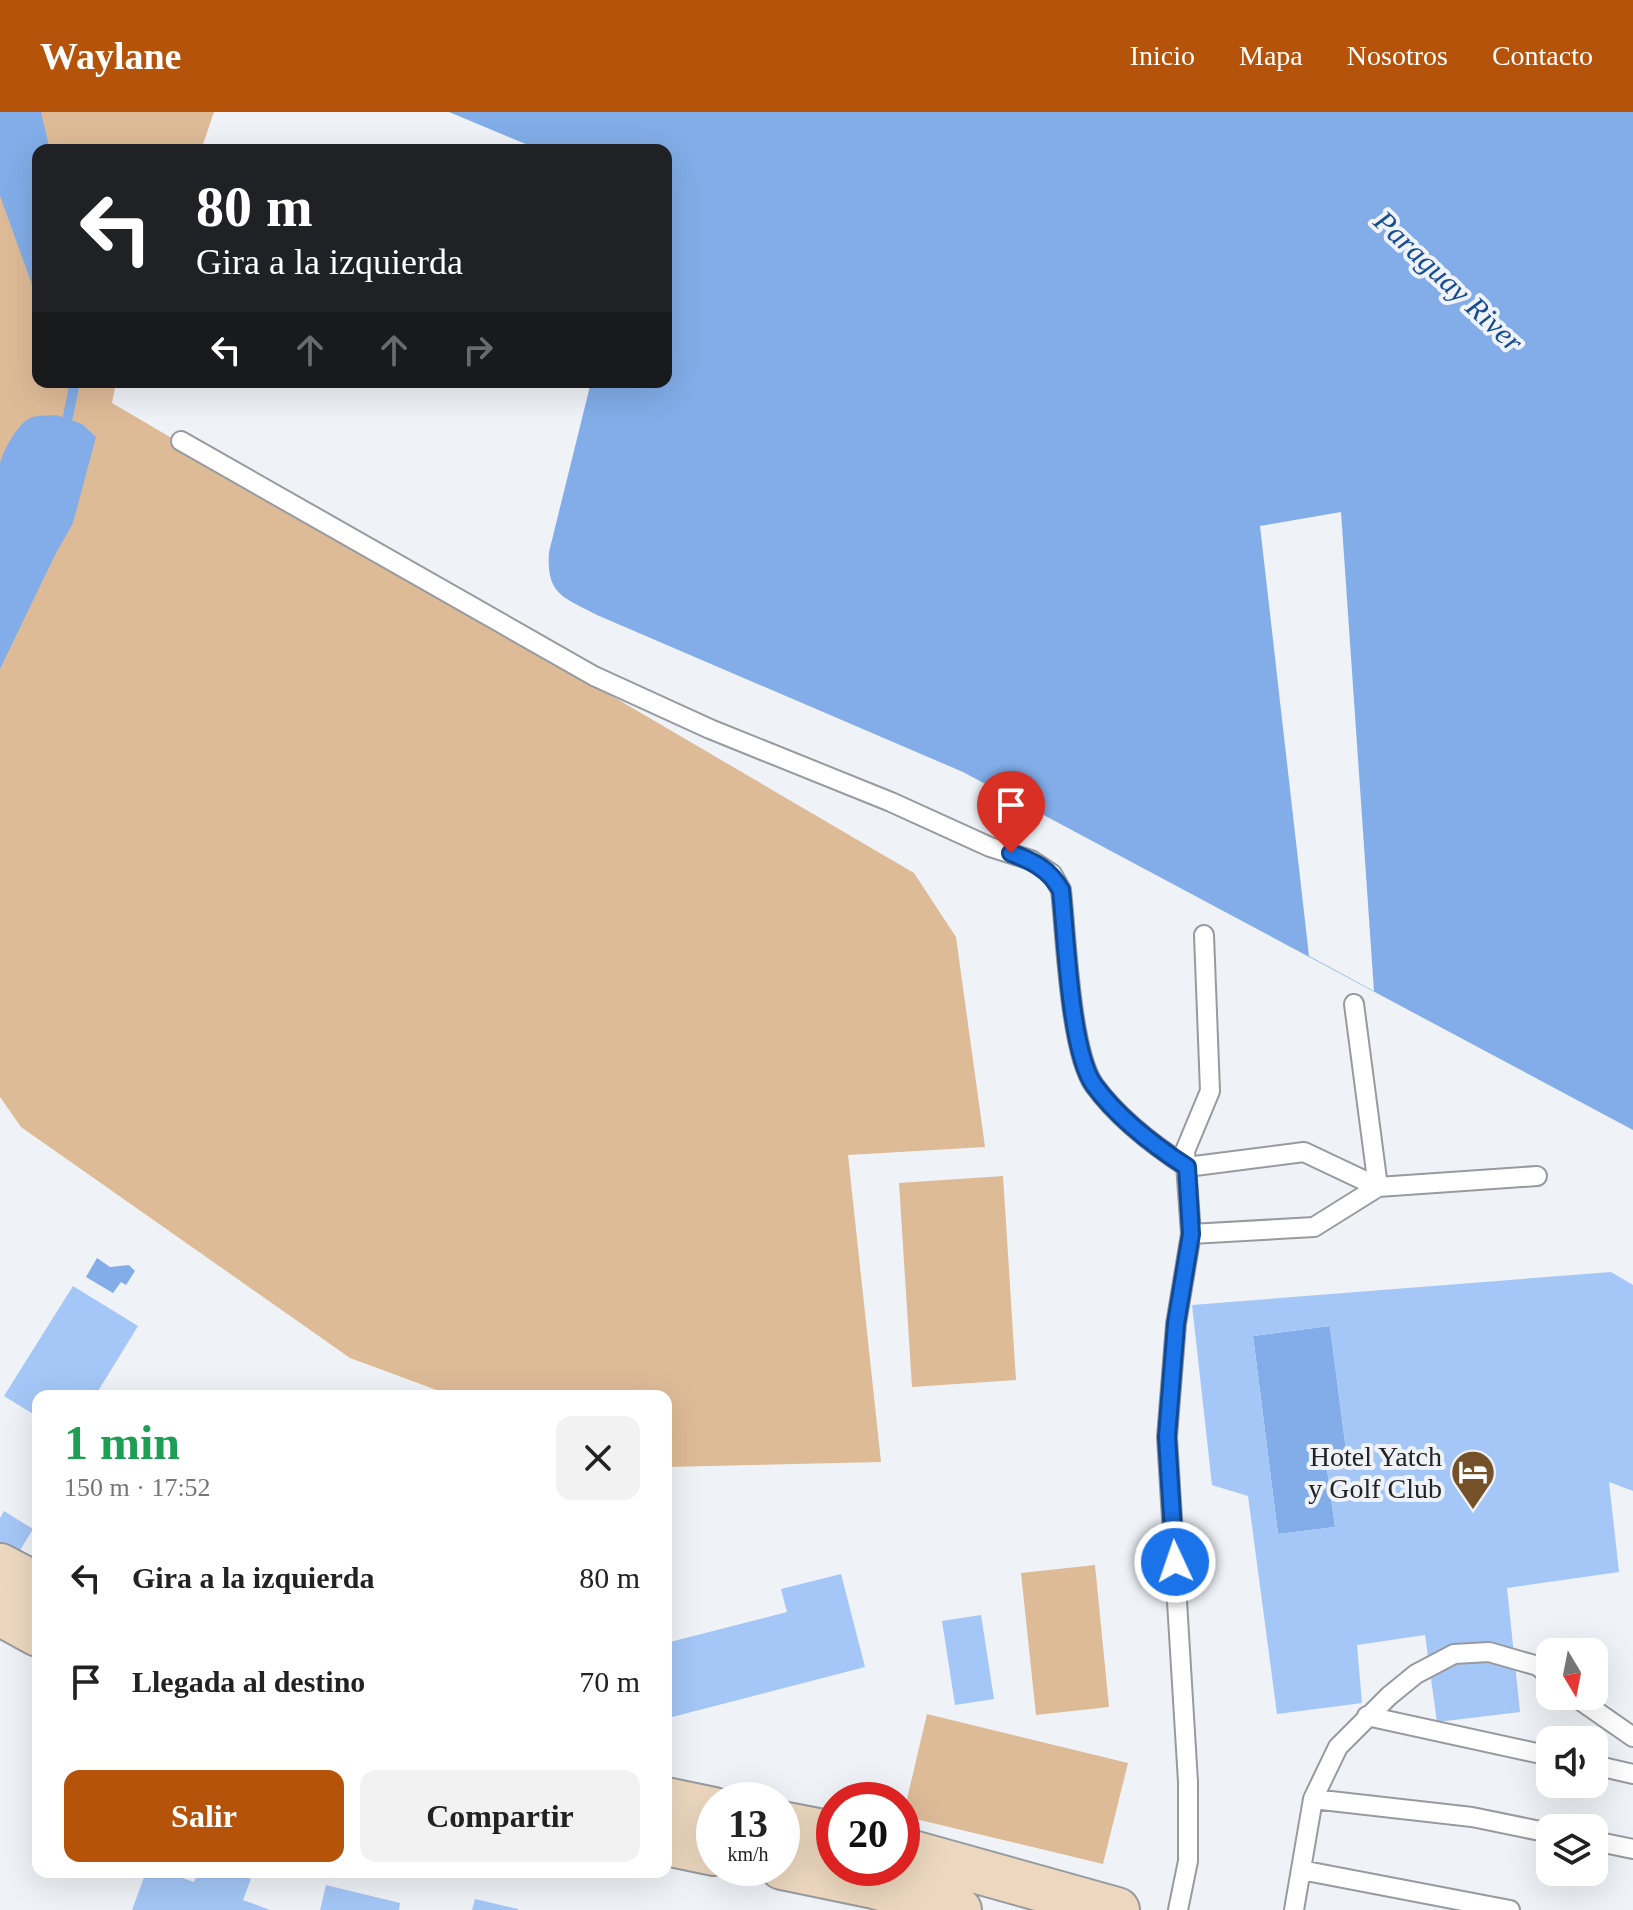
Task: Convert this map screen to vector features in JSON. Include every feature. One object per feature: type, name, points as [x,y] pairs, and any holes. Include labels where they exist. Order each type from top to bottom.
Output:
[{"type":"main road","points":[[0,1566],[32,1583]]},
{"type":"main road","points":[[0,1613],[32,1631]]},
{"type":"main road","points":[[672,1801],[696,1806]]},
{"type":"main road","points":[[672,1844],[696,1849]]},
{"type":"main road","points":[[920,1855],[1117,1910]]},
{"type":"main road","points":[[800,1871],[874,1886],[959,1910]]},
{"type":"lane","points":[[181,441],[594,676],[710,729],[891,802],[990,847],[1031,860],[1052,874],[1061,890],[1077,1043],[1092,1083],[1151,1143],[1187,1167],[1304,1152],[1378,1187]]},
{"type":"lane","points":[[1178,1910],[1188,1861],[1188,1782],[1167,1437],[1176,1324],[1191,1234],[1185,1151],[1210,1091],[1204,935]]},
{"type":"lane","points":[[1354,1004],[1378,1187]]},
{"type":"lane","points":[[1191,1234],[1314,1227],[1378,1187],[1537,1176]]},
{"type":"lane","points":[[1294,1910],[1313,1799],[1338,1747],[1367,1716],[1416,1674],[1454,1654],[1489,1652],[1536,1665]]},
{"type":"lane","points":[[1594,1710],[1633,1737]]},
{"type":"lane","points":[[1367,1716],[1536,1753]]},
{"type":"lane","points":[[1608,1768],[1633,1774]]},
{"type":"lane","points":[[1313,1799],[1472,1817],[1536,1830]]},
{"type":"lane","points":[[1608,1844],[1633,1849]]},
{"type":"lane","points":[[1301,1870],[1510,1910]]},
{"type":"shaded area","points":[[0,112],[214,112],[203,144],[32,144],[32,388],[115,388],[112,403],[914,873],[956,937],[985,1147],[848,1155],[881,1462],[672,1467],[672,1390],[437,1390],[350,1358],[21,1127],[0,1097]]},
{"type":"shaded area","points":[[1003,1176],[1016,1380],[912,1387],[899,1183]]},
{"type":"shaded area","points":[[1095,1565],[1109,1707],[1036,1715],[1021,1573]]},
{"type":"shaded area","points":[[927,1714],[1128,1763],[1103,1864],[920,1820],[920,1782],[911,1782]]},
{"type":"water","points":[[0,112],[41,112],[49,144],[32,144],[32,284],[0,196]]},
{"type":"water","name":"Paraguay River","points":[[449,112],[1633,112],[1633,1130],[963,772],[597,615],[559,593],[550,577],[549,552],[590,388],[672,388],[672,144],[526,144]]},
{"type":"water","points":[[56,415],[82,424],[96,437],[73,523],[0,669],[0,463],[12,438],[25,421],[35,416]]},
{"type":"water","points":[[97,1258],[110,1267],[129,1265],[135,1271],[126,1285],[121,1282],[113,1293],[86,1277]]},
{"type":"water","points":[[1330,1326],[1348,1466],[1327,1469],[1335,1527],[1278,1534],[1253,1336]]},
{"type":"pier","points":[[1341,512],[1374,991],[1309,956],[1260,526]]},
{"type":"building","name":"Hotel Yatch y Golf Club","points":[[1611,1272],[1633,1285],[1633,1491],[1609,1482],[1619,1572],[1507,1588],[1520,1712],[1437,1722],[1425,1635],[1357,1645],[1362,1703],[1277,1714],[1248,1496],[1212,1485],[1192,1305]],"holes":[[[1330,1326],[1348,1466],[1327,1469],[1335,1527],[1278,1534],[1253,1336]]]},
{"type":"building","points":[[73,1286],[138,1326],[99,1390],[32,1390],[32,1413],[4,1396]]},
{"type":"building","points":[[4,1511],[32,1528],[16,1557],[0,1548],[0,1518]]},
{"type":"building","points":[[841,1574],[865,1667],[672,1717],[672,1641],[787,1612],[781,1589]]},
{"type":"building","points":[[981,1615],[994,1699],[955,1705],[942,1621]]},
{"type":"building","points":[[144,1878],[183,1878],[194,1882],[196,1878],[248,1878],[251,1879],[243,1900],[270,1910],[132,1910]]},
{"type":"building","points":[[326,1885],[400,1903],[399,1910],[320,1910]]},
{"type":"building","points":[[475,1899],[518,1909],[518,1910],[472,1910]]},
{"type":"waterway","points":[[65,431],[74,388]]},
{"type":"place","name":"Hotel Yatch y Golf Club","points":[[1473,1511]]},
{"type":"route","points":[[1011,853],[1031,860],[1052,874],[1061,890],[1077,1043],[1092,1083],[1151,1143],[1187,1167],[1191,1234],[1176,1324],[1167,1437],[1175,1562]]}]
